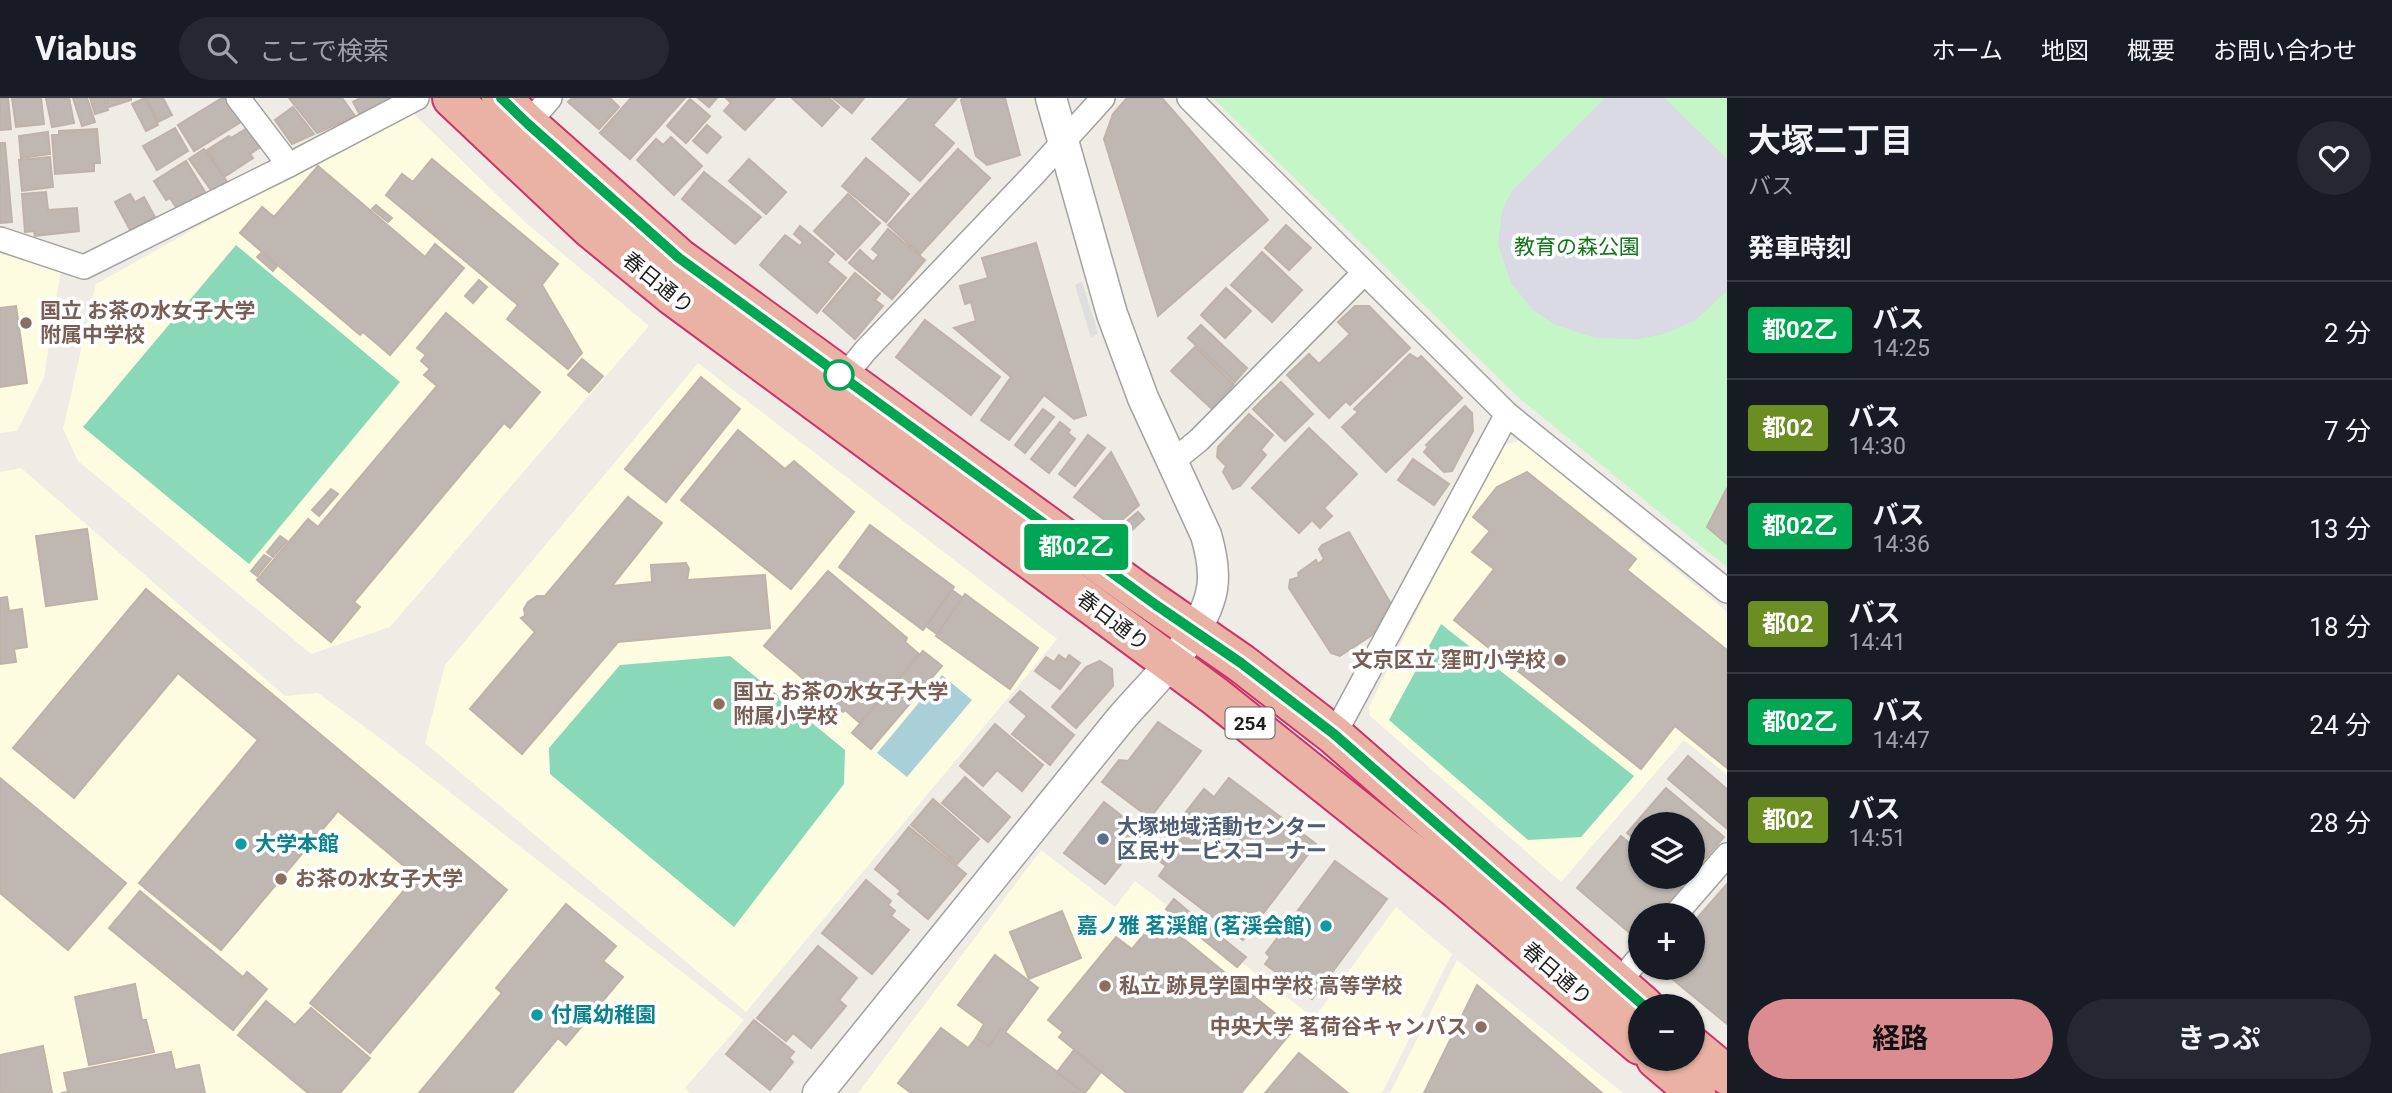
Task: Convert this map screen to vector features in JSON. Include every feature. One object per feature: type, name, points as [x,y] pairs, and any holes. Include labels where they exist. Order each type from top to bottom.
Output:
[{"type":"highway","name":"春日通り","points":[[452,98],[590,228],[673,296],[1230,708],[1458,890],[1628,1035]]},
{"type":"highway","name":"春日通り","points":[[501,98],[539,111],[679,258],[1194,632],[1241,663],[1334,734],[1634,982]]},
{"type":"highway","points":[[1705,1057],[1727,1075]]},
{"type":"highway","points":[[1670,1071],[1696,1093]]},
{"type":"street","points":[[237,98],[289,166]]},
{"type":"street","points":[[0,239],[84,267],[289,166],[417,98]]},
{"type":"street","points":[[818,1093],[1194,632],[1212,587],[1211,554],[1206,535],[1143,397],[1112,314],[1051,98]]},
{"type":"street","points":[[843,378],[865,351],[1103,98]]},
{"type":"street","points":[[1189,98],[1507,414],[1727,591]]},
{"type":"street","points":[[1172,462],[1199,440],[1364,273]]},
{"type":"street","points":[[1334,734],[1507,414]]},
{"type":"street","points":[[1685,903],[1727,855]]},
{"type":"shaded area","points":[[1605,98],[1665,98],[1727,159],[1727,291],[1696,320],[1664,334],[1639,339],[1595,338],[1556,325],[1533,310],[1511,283],[1498,244],[1502,210],[1512,191]]},
{"type":"shaded area","points":[[412,112],[526,223],[649,326],[390,627],[311,654],[78,461],[63,429],[96,284],[344,145]]},
{"type":"shaded area","name":"国立 お茶の水女子大学 附属中学校","points":[[0,250],[61,269],[44,378],[17,431],[0,433]]},
{"type":"shaded area","points":[[1082,282],[1098,333],[1091,338],[1075,285]]},
{"type":"shaded area","name":"国立 お茶の水女子大学 附属小学校","points":[[698,363],[1057,639],[746,1012],[425,743],[445,665]]},
{"type":"shaded area","name":"文京区立 窪町小学校","points":[[1520,441],[1727,612],[1727,775],[1684,740],[1561,882],[1370,716],[1369,707],[1500,446]]},
{"type":"shaded area","name":"お茶の水女子大学","points":[[21,468],[285,696],[318,693],[744,1020],[685,1088],[690,1093],[0,1093],[0,472]]},
{"type":"shaded area","name":"私立 跡見学園中学校 高等学校","points":[[1041,850],[1115,907],[1135,881],[1314,1018],[1396,907],[1452,954],[1382,1093],[858,1093]]},
{"type":"shaded area","name":"中央大学 茗荷谷キャンパス","points":[[1457,960],[1623,1093],[1390,1093]]},
{"type":"green space","name":"教育の森公園","points":[[1213,98],[1727,98],[1727,567],[1518,397]]},
{"type":"green space","points":[[236,245],[400,382],[249,564],[83,427]]},
{"type":"green space","points":[[1441,624],[1634,776],[1581,837],[1528,840],[1389,720]]},
{"type":"green space","points":[[730,656],[845,750],[844,784],[734,927],[550,774],[549,748],[620,665]]},
{"type":"water","points":[[942,675],[972,700],[907,777],[877,753]]},
{"type":"building","points":[[8,98],[11,129],[0,130],[0,99]]},
{"type":"building","points":[[12,98],[41,98],[44,124],[16,127]]},
{"type":"building","points":[[46,98],[69,98],[74,123],[52,127]]},
{"type":"building","points":[[73,98],[87,98],[95,122],[82,126]]},
{"type":"building","points":[[90,98],[104,98],[108,110],[95,114]]},
{"type":"building","points":[[106,98],[131,98],[131,100],[109,107]]},
{"type":"building","points":[[145,98],[158,125],[146,131],[132,104]]},
{"type":"building","points":[[146,98],[163,98],[172,115],[158,122]]},
{"type":"building","points":[[225,98],[241,122],[194,151],[178,125]]},
{"type":"building","points":[[289,98],[342,98],[355,116],[317,133]]},
{"type":"building","points":[[360,98],[395,98],[361,117],[353,102]]},
{"type":"building","points":[[572,98],[610,98],[619,107],[599,129],[568,102]]},
{"type":"building","points":[[631,98],[685,98],[630,159],[600,133]]},
{"type":"building","points":[[698,98],[717,98],[709,107]]},
{"type":"building","points":[[726,98],[775,98],[745,130],[724,111],[731,103]]},
{"type":"building","points":[[792,98],[829,98],[839,107],[822,126]]},
{"type":"building","points":[[833,98],[864,98],[852,113]]},
{"type":"building","points":[[909,98],[957,98],[933,125],[954,143],[920,181],[872,139]]},
{"type":"building","points":[[1005,98],[1020,155],[987,165],[976,156],[961,100]]},
{"type":"building","points":[[1127,98],[1162,98],[1268,220],[1158,316],[1104,139],[1113,114]]},
{"type":"building","points":[[690,99],[710,116],[686,143],[667,126]]},
{"type":"building","points":[[293,107],[314,134],[292,144],[275,120]]},
{"type":"building","points":[[252,125],[265,144],[250,154],[253,158],[224,177],[207,150]]},
{"type":"building","points":[[707,125],[721,137],[707,153],[693,141]]},
{"type":"building","points":[[175,128],[188,151],[157,170],[143,146]]},
{"type":"building","points":[[97,129],[100,163],[94,163],[94,171],[55,174],[52,135],[59,135],[59,131]]},
{"type":"building","points":[[48,132],[50,154],[21,158],[19,136]]},
{"type":"building","points":[[671,137],[702,166],[674,195],[637,160],[656,139],[663,145]]},
{"type":"building","points":[[0,143],[5,143],[12,222],[0,223]]},
{"type":"building","points":[[204,149],[228,183],[213,193],[189,159]]},
{"type":"building","points":[[958,149],[990,178],[920,254],[888,225]]},
{"type":"building","points":[[50,157],[53,187],[22,191],[19,160]]},
{"type":"building","points":[[866,158],[909,194],[886,222],[842,186]]},
{"type":"building","points":[[432,159],[558,264],[542,285],[582,353],[568,369],[507,319],[518,305],[386,195],[402,174],[413,182]]},
{"type":"building","points":[[749,159],[786,192],[766,214],[729,181]]},
{"type":"building","points":[[186,161],[205,192],[177,209],[170,198],[166,200],[154,181]]},
{"type":"building","points":[[318,166],[425,257],[435,244],[464,268],[390,355],[363,332],[360,335],[240,233],[262,207],[274,217]]},
{"type":"building","points":[[704,172],[761,217],[735,244],[682,199]]},
{"type":"building","points":[[46,192],[48,210],[77,208],[79,231],[35,236],[34,231],[25,232],[22,194]]},
{"type":"building","points":[[130,194],[135,202],[144,197],[155,217],[130,230],[115,202]]},
{"type":"building","points":[[848,194],[880,223],[846,260],[814,231]]},
{"type":"building","points":[[376,205],[392,218],[388,222],[372,209]]},
{"type":"building","points":[[1286,225],[1311,248],[1289,270],[1265,248]]},
{"type":"building","points":[[800,226],[834,254],[827,262],[846,278],[817,313],[760,265],[785,235],[800,246],[803,242],[794,234]]},
{"type":"building","points":[[888,229],[925,260],[892,299],[849,263],[860,250],[873,262],[879,255],[872,249]]},
{"type":"building","points":[[1036,243],[1086,415],[1074,419],[1044,395],[1009,440],[981,420],[1011,377],[954,328],[976,321],[971,302],[965,304],[960,286],[988,278],[982,258]]},
{"type":"building","points":[[1262,252],[1302,290],[1272,322],[1231,285]]},
{"type":"building","points":[[261,253],[277,266],[273,271],[257,257]]},
{"type":"building","points":[[855,273],[880,294],[875,300],[883,306],[855,339],[823,311]]},
{"type":"building","points":[[479,280],[487,287],[473,303],[465,296]]},
{"type":"building","points":[[1226,288],[1251,311],[1225,338],[1201,315]]},
{"type":"building","points":[[16,306],[27,383],[0,387],[0,308]]},
{"type":"building","points":[[1355,306],[1369,306],[1410,348],[1350,405],[1346,401],[1329,418],[1287,375],[1309,354],[1319,364],[1350,334],[1338,322]]},
{"type":"building","points":[[446,313],[540,392],[510,428],[504,423],[354,602],[360,607],[331,642],[257,580],[308,519],[318,527],[437,386],[424,375],[430,369],[421,361],[426,355],[417,348]]},
{"type":"building","points":[[925,320],[1000,377],[971,415],[896,357]]},
{"type":"building","points":[[1201,325],[1247,368],[1235,382],[1188,338]]},
{"type":"building","points":[[1195,347],[1234,384],[1212,409],[1171,371]]},
{"type":"building","points":[[1410,354],[1418,359],[1421,356],[1462,398],[1386,472],[1342,427],[1358,412],[1354,409]]},
{"type":"building","points":[[582,359],[603,376],[589,392],[568,375]]},
{"type":"building","points":[[701,377],[740,409],[666,502],[625,469]]},
{"type":"building","points":[[1281,382],[1313,414],[1285,441],[1253,409]]},
{"type":"building","points":[[1465,406],[1472,413],[1473,431],[1452,471],[1444,472],[1424,452],[1428,447],[1426,445]]},
{"type":"building","points":[[1043,409],[1054,417],[1025,453],[1015,445]]},
{"type":"building","points":[[1249,414],[1273,435],[1261,450],[1266,455],[1240,486],[1233,489],[1223,472],[1226,466],[1217,457],[1218,447]]},
{"type":"building","points":[[1060,422],[1070,430],[1068,433],[1075,439],[1049,473],[1031,459]]},
{"type":"building","points":[[1309,428],[1357,474],[1324,508],[1332,516],[1320,528],[1312,520],[1299,533],[1252,488]]},
{"type":"building","points":[[738,430],[785,469],[794,461],[854,512],[791,589],[681,500]]},
{"type":"building","points":[[1088,435],[1105,448],[1075,486],[1059,474]]},
{"type":"building","points":[[1111,452],[1139,505],[1114,527],[1074,497]]},
{"type":"building","points":[[1413,459],[1449,484],[1434,505],[1398,480]]},
{"type":"building","points":[[1527,472],[1636,559],[1627,570],[1727,650],[1727,768],[1675,726],[1641,769],[1454,620],[1494,569],[1472,552],[1490,531],[1473,517],[1497,487]]},
{"type":"building","points":[[1727,488],[1727,544],[1707,527]]},
{"type":"building","points":[[331,489],[338,494],[319,516],[312,510]]},
{"type":"building","points":[[628,497],[662,523],[612,586],[652,582],[651,565],[686,563],[689,569],[687,580],[765,575],[770,628],[618,642],[522,754],[470,709],[535,632],[521,618],[525,616],[524,609],[528,602],[537,596],[545,596]]},
{"type":"building","points":[[1138,512],[1144,519],[1129,533],[1122,525]]},
{"type":"building","points":[[870,525],[954,587],[923,630],[839,567]]},
{"type":"building","points":[[87,529],[97,599],[46,606],[36,536]]},
{"type":"building","points":[[1349,532],[1391,604],[1372,635],[1340,656],[1331,653],[1289,588],[1290,580],[1299,577],[1298,573],[1316,560],[1318,564],[1324,559],[1319,549],[1322,545]]},
{"type":"building","points":[[280,536],[287,541],[273,557],[267,552]]},
{"type":"building","points":[[264,555],[271,559],[257,576],[251,571]]},
{"type":"building","points":[[828,571],[907,638],[905,642],[919,654],[860,723],[764,646]]},
{"type":"building","name":"大学本館","points":[[146,589],[507,890],[370,1053],[310,1003],[416,876],[338,811],[221,950],[139,883],[258,740],[178,673],[74,798],[13,748]]},
{"type":"building","points":[[952,590],[963,598],[937,634],[926,626]]},
{"type":"building","points":[[965,594],[1038,648],[1010,689],[936,636]]},
{"type":"building","points":[[7,597],[9,611],[22,609],[27,647],[14,649],[16,662],[0,664],[0,598]]},
{"type":"building","points":[[923,651],[942,666],[871,749],[852,733]]},
{"type":"building","points":[[1059,655],[1066,660],[1069,655],[1080,663],[1060,689],[1035,671],[1046,657],[1054,662]]},
{"type":"building","points":[[1100,661],[1112,669],[1113,686],[1076,728],[1052,707],[1086,667]]},
{"type":"building","points":[[1020,691],[1074,735],[1050,765],[1012,734],[1027,716],[1010,702]]},
{"type":"building","points":[[1158,722],[1201,751],[1150,818],[1102,782],[1119,760],[1128,761]]},
{"type":"building","points":[[995,724],[1043,765],[1022,791],[997,770],[983,786],[960,766]]},
{"type":"building","points":[[1688,756],[1727,789],[1726,828],[1668,779]]},
{"type":"building","points":[[965,777],[1010,817],[988,842],[942,803]]},
{"type":"building","points":[[0,778],[126,883],[68,950],[0,893]]},
{"type":"building","points":[[1229,778],[1316,844],[1243,940],[1159,876],[1166,866],[1152,855],[1204,789],[1214,797]]},
{"type":"building","points":[[1666,788],[1694,812],[1645,812]]},
{"type":"building","points":[[933,799],[979,839],[957,864],[911,825]]},
{"type":"building","points":[[1104,802],[1145,834],[1105,884],[1064,853]]},
{"type":"building","points":[[1705,821],[1724,837],[1705,858]]},
{"type":"building","points":[[909,827],[966,874],[928,919],[898,894],[901,891],[875,869]]},
{"type":"building","points":[[1621,836],[1628,842],[1628,889],[1683,889],[1671,903],[1628,903],[1628,932],[1577,888]]},
{"type":"building","name":"嘉ノ雅 茗渓館 (茗渓会館)","points":[[1335,861],[1387,899],[1312,999],[1265,964],[1270,957],[1266,953]]},
{"type":"building","points":[[866,880],[891,901],[888,905],[895,911],[891,916],[909,930],[872,974],[822,933]]},
{"type":"building","points":[[1727,884],[1727,1024],[1705,1006],[1705,994],[1691,994],[1674,980],[1705,980],[1705,909]]},
{"type":"building","points":[[140,891],[243,977],[247,972],[267,989],[233,1030],[109,928]]},
{"type":"building","points":[[1174,899],[1188,911],[1180,921],[1166,909]]},
{"type":"building","name":"付属幼稚園","points":[[566,904],[616,946],[603,961],[623,977],[566,1045],[558,1038],[512,1093],[419,1093],[502,993],[496,988]]},
{"type":"building","points":[[1062,911],[1081,958],[1029,979],[1010,932]]},
{"type":"building","points":[[1190,912],[1246,957],[1237,967],[1182,922]]},
{"type":"building","points":[[1158,918],[1294,1029],[1241,1093],[1127,1093],[1059,1037],[1063,1032],[1048,1020],[1116,937],[1132,949]]},
{"type":"building","points":[[818,946],[857,978],[839,1000],[846,1006],[811,1048],[793,1033],[786,1041],[757,1018]]},
{"type":"building","points":[[995,955],[1038,988],[1006,1031],[1001,1029],[989,1046],[976,1038],[984,1024],[958,1005]]},
{"type":"building","points":[[135,984],[142,1020],[146,1020],[154,1052],[89,1065],[75,997]]},
{"type":"building","name":"中央大学 茗荷谷キャンパス","points":[[1477,985],[1602,1093],[1424,1093]]},
{"type":"building","points":[[266,1001],[295,1025],[311,1008],[370,1058],[340,1093],[308,1093],[238,1035]]},
{"type":"building","points":[[754,1020],[794,1052],[789,1058],[793,1062],[770,1090],[726,1054]]},
{"type":"building","points":[[941,1028],[968,1048],[976,1038],[989,1046],[1001,1029],[1085,1093],[911,1093],[898,1083]]},
{"type":"building","points":[[43,1046],[52,1093],[0,1093],[0,1055]]},
{"type":"building","points":[[1074,1050],[1101,1072],[1085,1093],[1057,1072]]},
{"type":"building","points":[[171,1052],[175,1070],[199,1065],[205,1093],[61,1093],[68,1092],[64,1073]]},
{"type":"building","points":[[1299,1053],[1348,1093],[1265,1093]]},
{"type":"bus line","name":"都02乙","points":[[501,98],[679,258],[1156,605],[1241,663],[1334,734],[1629,994]]},
{"type":"place","name":"国立 お茶の水女子大学 附属中学校","points":[[26,323]]},
{"type":"place","name":"文京区立 窪町小学校","points":[[1560,660]]},
{"type":"place","name":"国立 お茶の水女子大学 附属小学校","points":[[719,704]]},
{"type":"place","name":"大塚地域活動センター 区民サービスコーナー","points":[[1103,839]]},
{"type":"place","name":"大学本館","points":[[241,844]]},
{"type":"place","name":"お茶の水女子大学","points":[[281,879]]},
{"type":"place","name":"嘉ノ雅 茗渓館 (茗渓会館)","points":[[1326,926]]},
{"type":"place","name":"私立 跡見学園中学校 高等学校","points":[[1105,986]]},
{"type":"place","name":"付属幼稚園","points":[[537,1015]]},
{"type":"place","name":"中央大学 茗荷谷キャンパス","points":[[1481,1027]]}]
